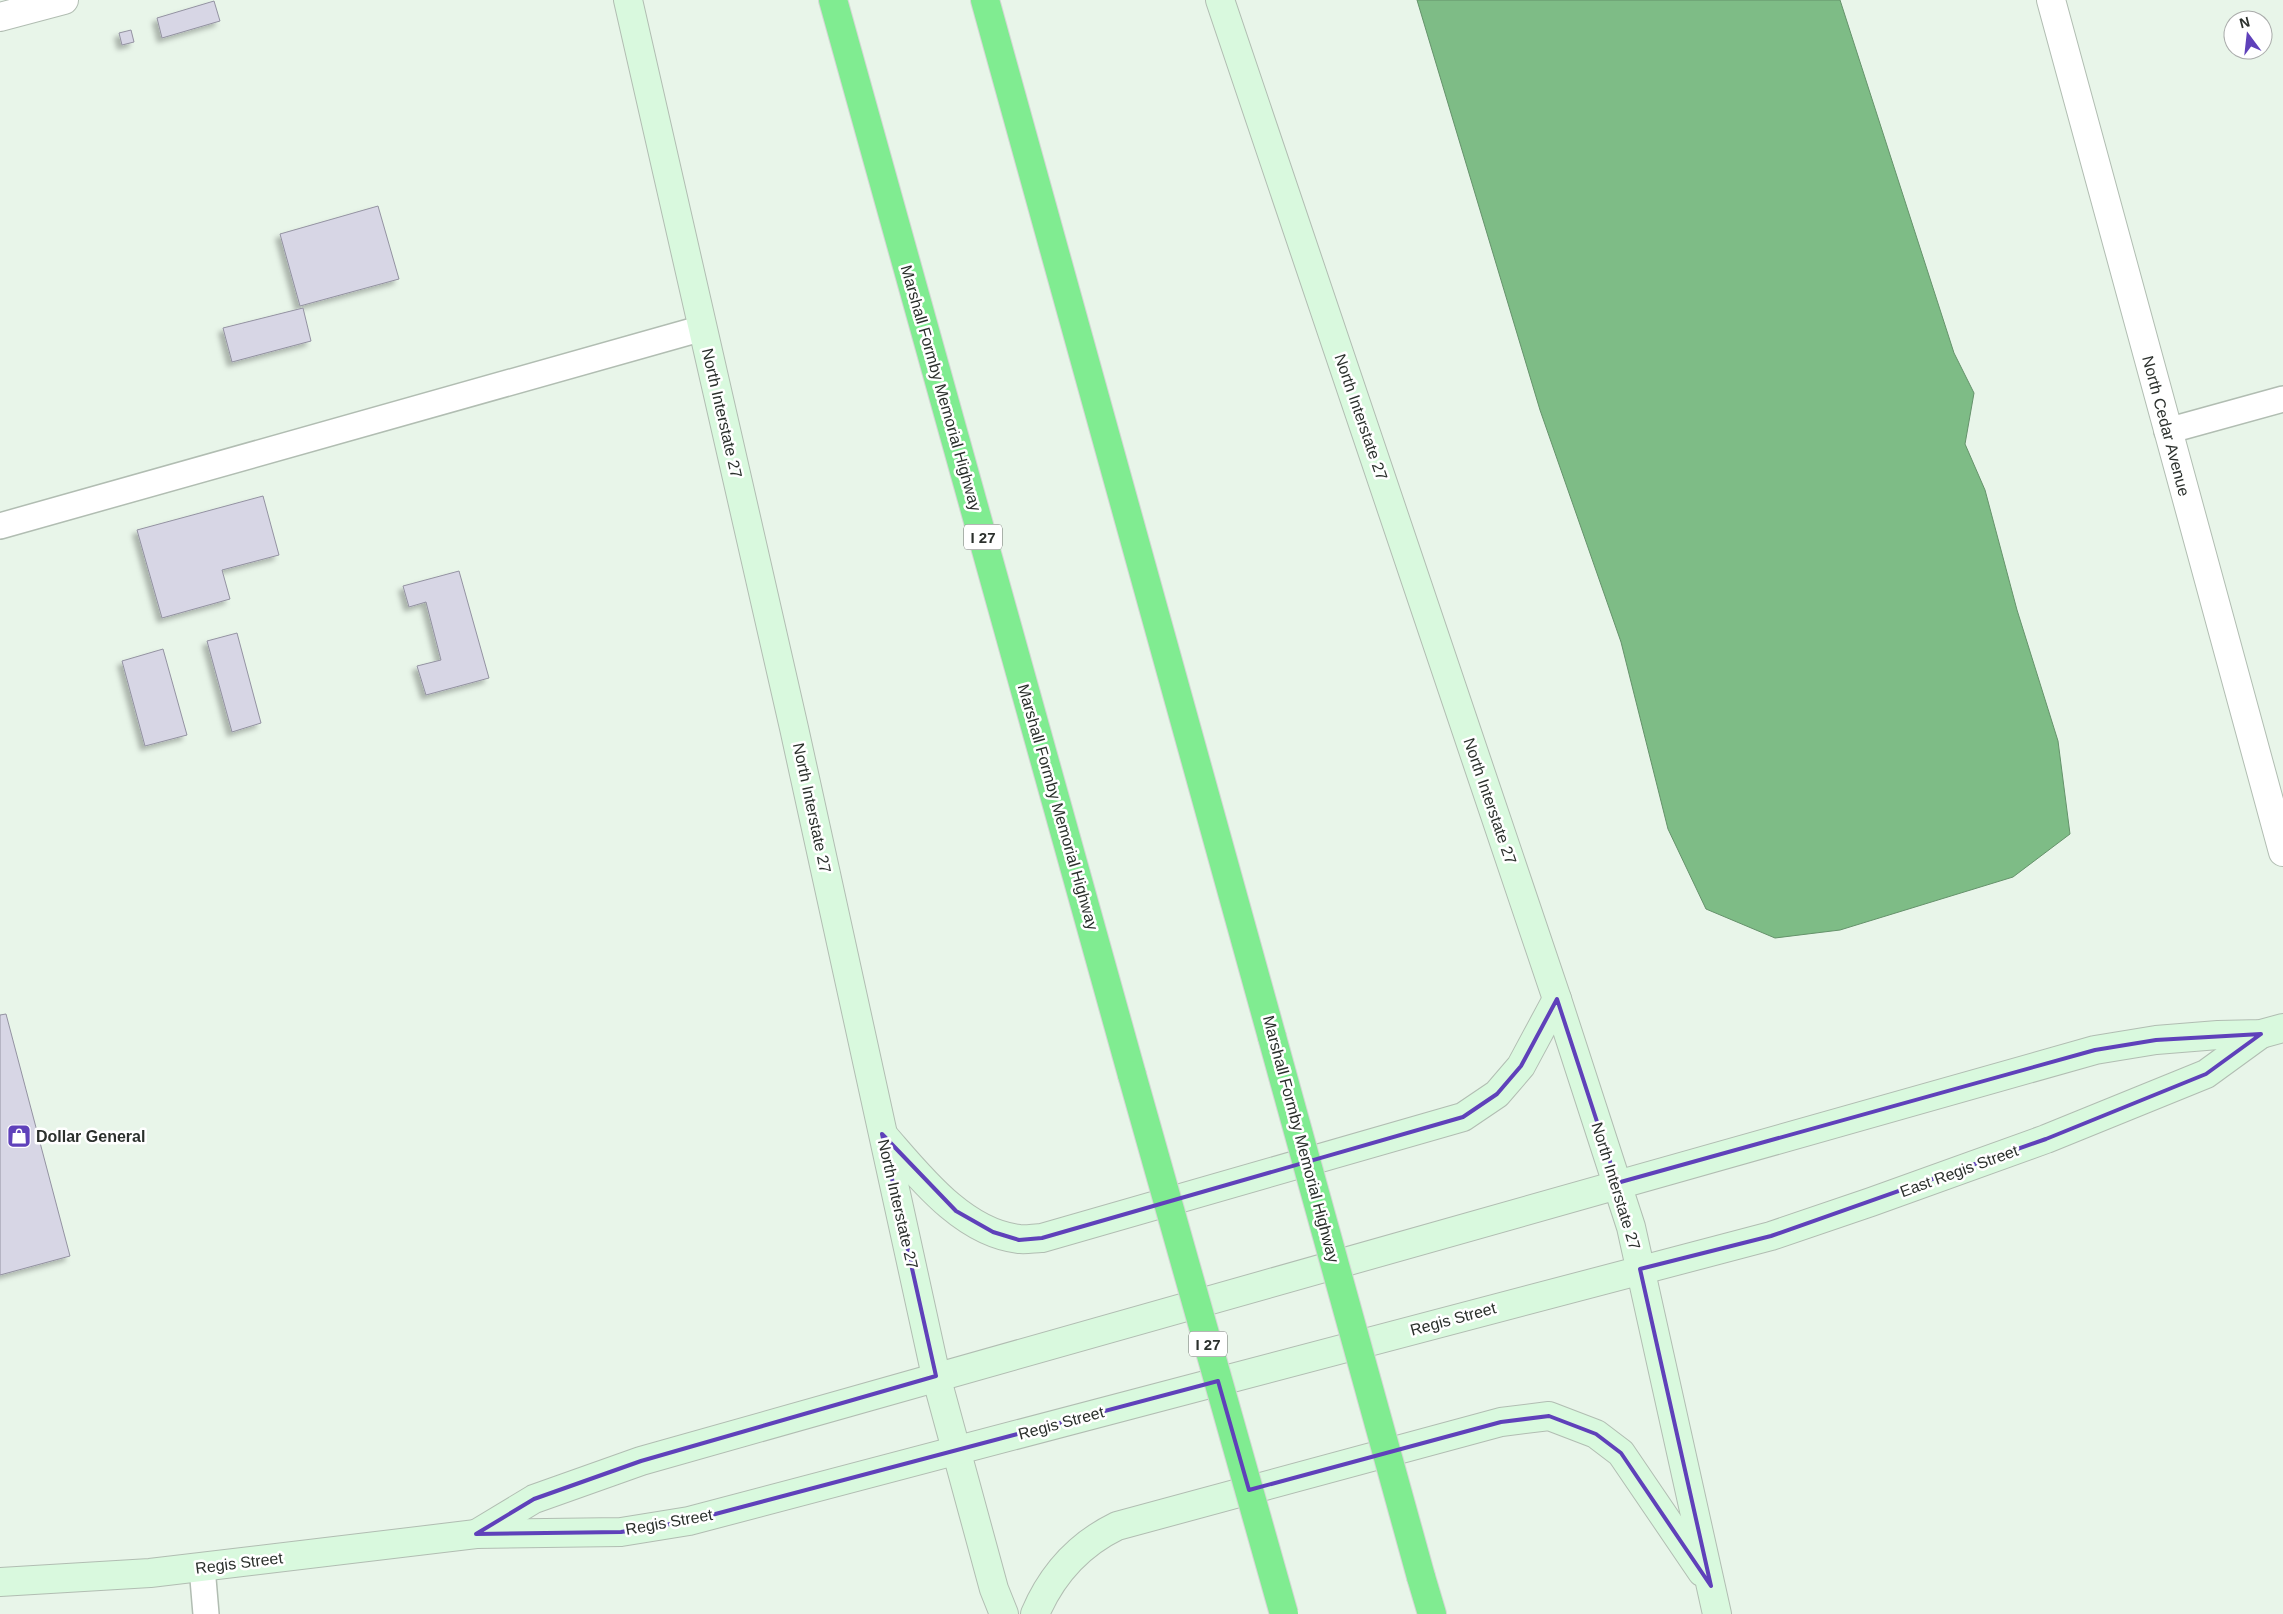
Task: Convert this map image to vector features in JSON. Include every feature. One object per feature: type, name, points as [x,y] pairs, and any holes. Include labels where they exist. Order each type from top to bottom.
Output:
[{"type":"highway","name":"Marshall Formby Memorial Highway","points":[[833,0],[1284,1614]]},
{"type":"highway","name":"Marshall Formby Memorial Highway","points":[[985,0],[1432,1614]]},
{"type":"main road","name":"North Interstate 27","points":[[628,0],[794,728],[936,1376],[994,1589],[1004,1614]]},
{"type":"main road","name":"North Interstate 27","points":[[1220,0],[1557,999],[1631,1227],[1718,1614]]},
{"type":"main road","points":[[882,1134],[921,1179],[956,1211],[993,1232],[1019,1240],[1042,1238],[1462,1116],[1497,1094],[1521,1066],[1557,999]]},
{"type":"main road","name":"East Regis Street","points":[[1617,1183],[2094,1050],[2165,1040],[2272,1031]]},
{"type":"main road","name":"East Regis Street","points":[[1640,1269],[1771,1236],[2046,1139],[2206,1074],[2272,1031]]},
{"type":"main road","name":"Regis Street","points":[[476,1534],[534,1499],[641,1461],[1617,1183]]},
{"type":"main road","name":"Regis Street","points":[[0,1582],[150,1573],[476,1534],[621,1532],[689,1521],[1640,1269]]},
{"type":"main road","points":[[1036,1614],[1054,1577],[1074,1554],[1096,1536],[1117,1526],[1501,1422],[1549,1416],[1596,1434],[1621,1453],[1711,1586]]},
{"type":"street","points":[[0,17],[64,0]]},
{"type":"street","name":"North Cedar Avenue","points":[[2051,0],[2283,852]]},
{"type":"lane","points":[[0,526],[703,328]]},
{"type":"lane","points":[[2167,431],[2283,399]]},
{"type":"lane","points":[[202,1567],[206,1614]]},
{"type":"highlighted area","points":[[1557,999],[1617,1183],[2095,1050],[2156,1040],[2261,1034],[2206,1074],[2046,1139],[1771,1236],[1640,1269],[1711,1586],[1621,1453],[1596,1434],[1549,1416],[1501,1422],[1249,1490],[1218,1381],[689,1521],[621,1532],[476,1534],[534,1499],[641,1461],[936,1376],[882,1134],[956,1211],[993,1232],[1019,1240],[1042,1238],[1463,1117],[1497,1094],[1521,1066]]},
{"type":"shaded area","points":[[1417,0],[1840,0],[1954,353],[1974,393],[1965,444],[1985,490],[2017,610],[2058,741],[2070,834],[2013,877],[1840,930],[1775,938],[1706,909],[1668,829],[1621,642],[1540,410]]},
{"type":"building","points":[[214,1],[220,21],[162,38],[157,18]]},
{"type":"building","points":[[131,30],[134,42],[122,45],[119,33]]},
{"type":"building","points":[[378,206],[399,279],[300,306],[280,234]]},
{"type":"building","points":[[303,308],[311,341],[232,362],[223,328]]},
{"type":"building","points":[[263,496],[279,555],[222,570],[230,599],[162,618],[137,530]]},
{"type":"building","points":[[459,571],[489,678],[426,695],[417,666],[441,660],[426,602],[409,607],[403,586]]},
{"type":"building","points":[[237,633],[261,723],[232,732],[207,641]]},
{"type":"building","points":[[163,649],[187,735],[145,746],[122,661]]},
{"type":"building","name":"Dollar General","points":[[6,1014],[70,1256],[0,1275],[0,1015]]},
{"type":"place","name":"Dollar General","points":[[19,1136]]}]
